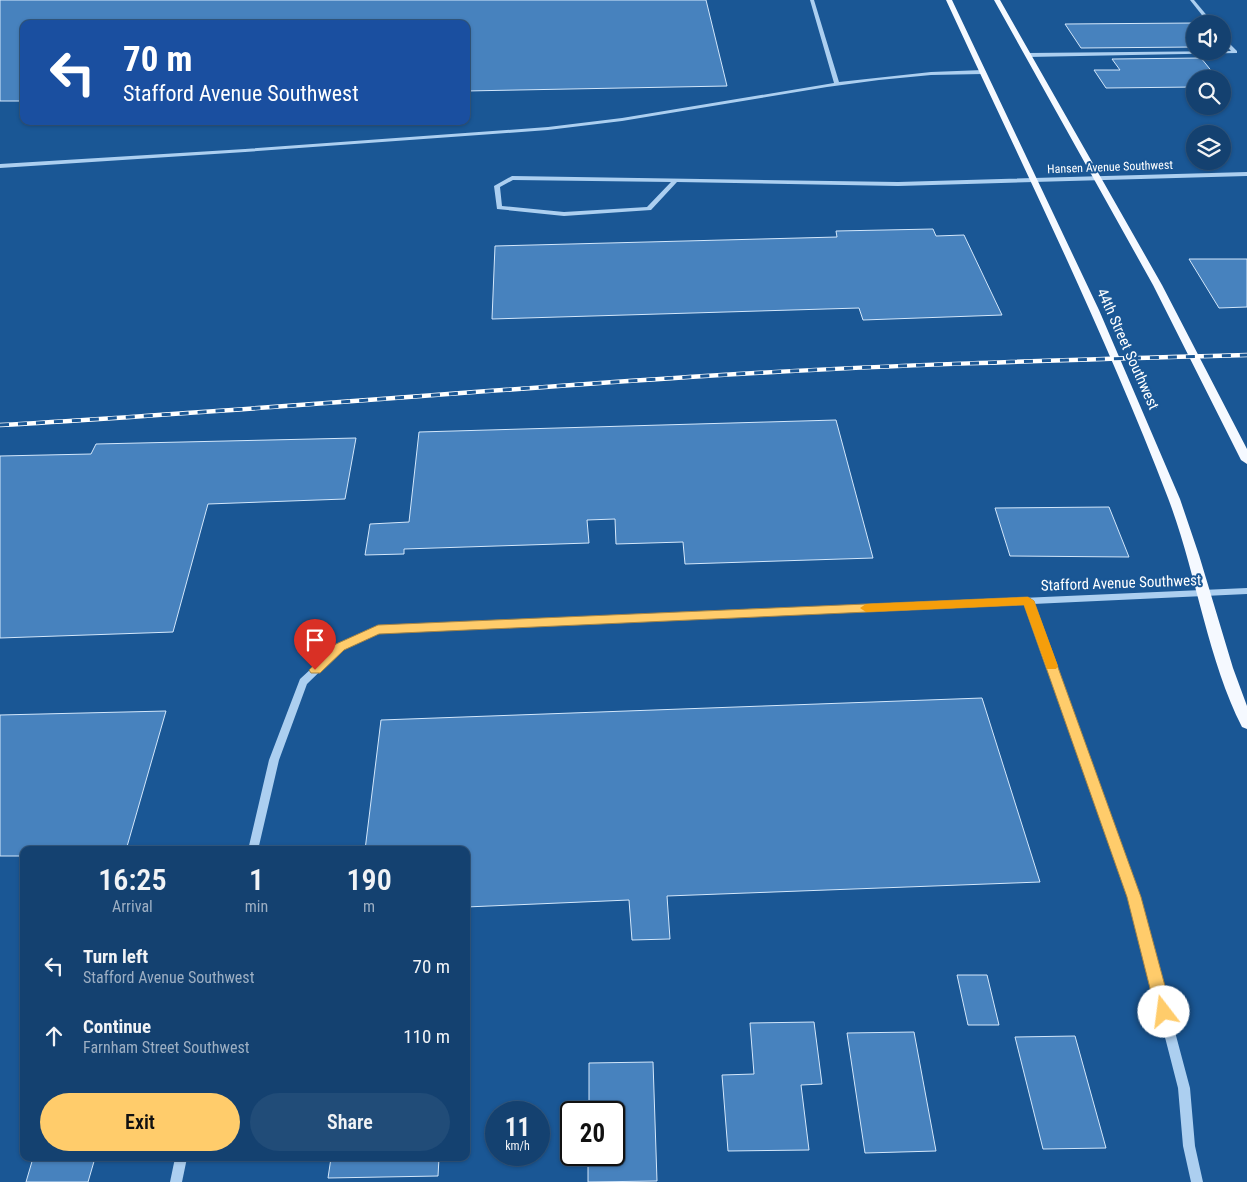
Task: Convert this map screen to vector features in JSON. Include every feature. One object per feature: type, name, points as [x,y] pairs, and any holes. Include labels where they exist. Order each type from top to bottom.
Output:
[{"type":"main road","name":"44th Street Southwest","points":[[949,0],[1116,359],[1175,500],[1206,593],[1238,704],[1247,723]]},
{"type":"main road","points":[[997,0],[1099,178],[1247,460]]},
{"type":"street","points":[[812,0],[838,83]]},
{"type":"street","points":[[1192,0],[1204,15]]},
{"type":"street","points":[[0,166],[240,152],[570,126],[724,104],[838,83],[939,72],[983,72]]},
{"type":"street","name":"Hansen Avenue Southwest","points":[[1033,181],[1247,174]]},
{"type":"street","name":"Stafford Avenue Southwest","points":[[254,846],[274,760],[303,682],[340,647],[378,630],[1247,591]]},
{"type":"street","points":[[1028,601],[1134,897],[1184,1088],[1189,1146],[1197,1182]]},
{"type":"street","points":[[176,1182],[180,1161]]},
{"type":"lane","points":[[1028,55],[1186,53]]},
{"type":"lane","points":[[675,181],[649,209],[564,214],[499,208],[497,186],[512,178],[898,184],[1033,181]]},
{"type":"building","points":[[0,0],[706,0],[727,86],[470,91],[470,20],[20,20],[20,101],[0,101]]},
{"type":"building","points":[[1186,23],[1186,47],[1081,48],[1065,24]]},
{"type":"building","points":[[1186,58],[1186,60],[1203,60],[1211,70],[1186,70],[1186,87],[1106,88],[1094,70],[1120,70],[1112,59]]},
{"type":"building","points":[[933,229],[936,236],[964,235],[1002,315],[863,320],[859,308],[492,319],[495,246],[837,237],[836,231]]},
{"type":"building","points":[[1189,259],[1247,259],[1247,307],[1219,308]]},
{"type":"building","points":[[836,420],[873,558],[685,564],[683,542],[616,544],[615,519],[587,520],[589,543],[404,549],[404,554],[365,555],[370,524],[409,522],[419,432]]},
{"type":"building","points":[[356,438],[345,499],[208,504],[173,632],[0,638],[0,456],[91,454],[96,444]]},
{"type":"building","points":[[1109,507],[1129,557],[1010,556],[995,508]]},
{"type":"building","points":[[982,698],[1040,882],[667,896],[670,939],[632,940],[629,900],[470,907],[470,846],[365,846],[381,720]]},
{"type":"building","points":[[166,711],[127,846],[20,846],[20,856],[0,856],[0,715]]},
{"type":"building","points":[[957,975],[987,975],[999,1025],[968,1025]]},
{"type":"building","points":[[814,1022],[822,1084],[801,1085],[809,1150],[728,1151],[722,1075],[754,1074],[750,1023]]},
{"type":"building","points":[[914,1032],[936,1151],[865,1153],[847,1033]]},
{"type":"building","points":[[1075,1036],[1106,1148],[1043,1149],[1015,1037]]},
{"type":"building","points":[[653,1062],[657,1181],[588,1182],[588,1166],[625,1166],[625,1101],[589,1101],[589,1063]]},
{"type":"building","points":[[32,1161],[94,1161],[88,1182],[26,1182]]},
{"type":"building","points":[[331,1161],[439,1161],[438,1176],[328,1178]]},
{"type":"railway","points":[[0,425],[828,369],[1247,355]]},
{"type":"slow traffic","points":[[866,608],[1028,601],[1052,666]]},
{"type":"route","points":[[315,670],[340,647],[378,630],[1028,601],[1134,897],[1164,1012]]}]
